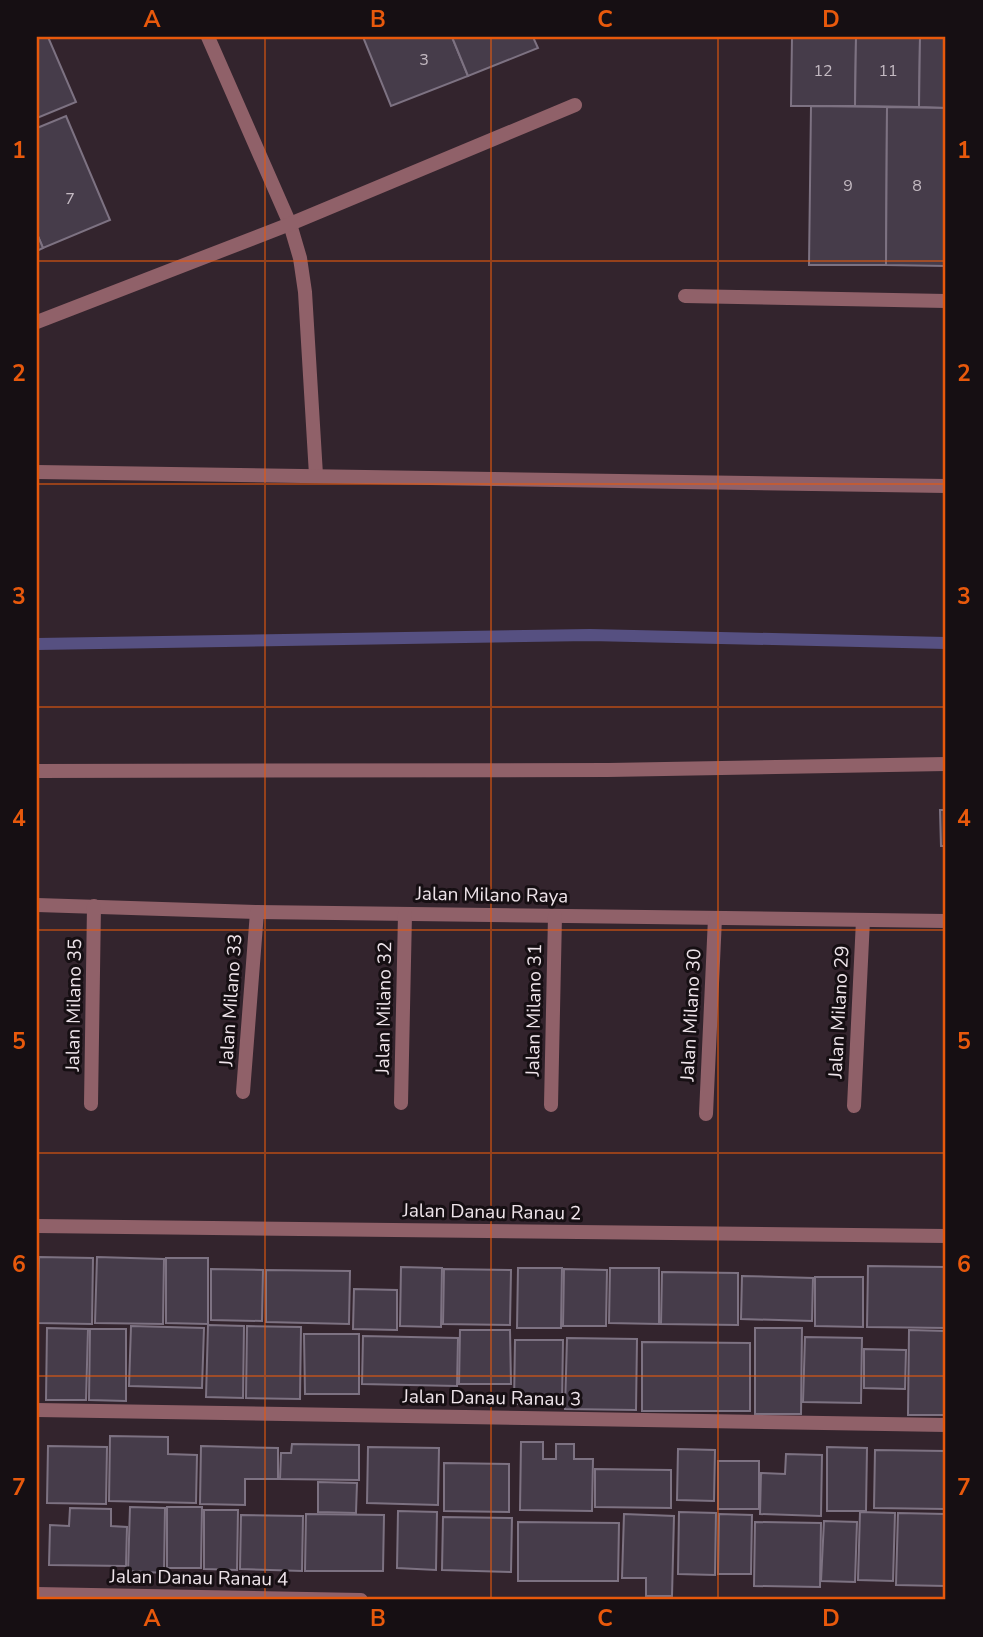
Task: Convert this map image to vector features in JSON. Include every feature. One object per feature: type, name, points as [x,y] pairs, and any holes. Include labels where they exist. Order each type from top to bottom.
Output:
[{"type":"street","points":[[208,37],[290,225],[300,258],[305,292],[316,475]]},
{"type":"street","points":[[37,322],[290,225],[575,105]]},
{"type":"street","points":[[685,296],[946,302]]},
{"type":"street","points":[[37,472],[946,486]]},
{"type":"street","points":[[37,771],[594,770],[946,764]]},
{"type":"street","name":"Jalan Milano Raya","points":[[37,905],[257,912],[946,921]]},
{"type":"street","name":"Jalan Milano 35","points":[[92,1104],[94,906]]},
{"type":"street","name":"Jalan Milano 33","points":[[243,1092],[257,912]]},
{"type":"street","name":"Jalan Milano 32","points":[[401,1103],[405,914]]},
{"type":"street","name":"Jalan Milano 31","points":[[551,1105],[555,916]]},
{"type":"street","name":"Jalan Milano 30","points":[[706,1114],[715,918]]},
{"type":"street","name":"Jalan Milano 29","points":[[854,1106],[863,920]]},
{"type":"street","name":"Jalan Danau Ranau 2","points":[[37,1226],[946,1236]]},
{"type":"street","name":"Jalan Danau Ranau 3","points":[[37,1410],[946,1425]]},
{"type":"street","name":"Jalan Danau Ranau 4","points":[[37,1594],[189,1599],[361,1600]]},
{"type":"building","points":[[37,37],[48,37],[76,102],[37,118]]},
{"type":"building","points":[[363,37],[452,37],[468,76],[391,106]]},
{"type":"building","points":[[452,37],[533,37],[538,48],[468,76]]},
{"type":"building","points":[[792,37],[856,37],[855,106],[791,106]]},
{"type":"building","points":[[856,37],[920,37],[919,107],[855,106]]},
{"type":"building","points":[[920,37],[946,37],[946,108],[919,107]]},
{"type":"building","points":[[811,106],[887,107],[886,265],[809,265]]},
{"type":"building","points":[[887,107],[946,108],[946,266],[886,265]]},
{"type":"building","points":[[66,116],[110,220],[43,248],[37,234],[37,128]]},
{"type":"building","points":[[37,234],[43,248],[37,251]]},
{"type":"building","points":[[940,810],[946,810],[946,846],[941,846]]},
{"type":"building","points":[[39,1257],[93,1258],[92,1324],[38,1323]]},
{"type":"building","points":[[97,1257],[164,1259],[163,1324],[95,1323]]},
{"type":"building","points":[[166,1258],[208,1258],[208,1324],[166,1323]]},
{"type":"building","points":[[868,1266],[946,1267],[946,1328],[867,1327]]},
{"type":"building","points":[[401,1267],[442,1268],[441,1327],[400,1326]]},
{"type":"building","points":[[518,1268],[562,1268],[561,1328],[517,1328]]},
{"type":"building","points":[[610,1268],[659,1268],[659,1324],[609,1323]]},
{"type":"building","points":[[211,1269],[263,1270],[262,1321],[211,1320]]},
{"type":"building","points":[[444,1269],[511,1270],[510,1325],[443,1324]]},
{"type":"building","points":[[564,1269],[607,1270],[606,1326],[563,1326]]},
{"type":"building","points":[[266,1270],[350,1271],[349,1324],[266,1322]]},
{"type":"building","points":[[662,1272],[738,1273],[738,1325],[661,1324]]},
{"type":"building","points":[[742,1276],[813,1278],[812,1321],[741,1319]]},
{"type":"building","points":[[815,1277],[863,1277],[863,1327],[815,1326]]},
{"type":"building","points":[[354,1289],[397,1290],[397,1330],[353,1329]]},
{"type":"building","points":[[208,1325],[244,1326],[243,1398],[206,1397]]},
{"type":"building","points":[[131,1326],[204,1328],[202,1388],[129,1386]]},
{"type":"building","points":[[247,1326],[301,1327],[300,1399],[246,1398]]},
{"type":"building","points":[[47,1328],[88,1329],[86,1400],[46,1400]]},
{"type":"building","points":[[755,1328],[802,1328],[801,1414],[755,1414]]},
{"type":"building","points":[[90,1329],[126,1329],[126,1401],[89,1400]]},
{"type":"building","points":[[460,1330],[510,1330],[511,1384],[459,1384]]},
{"type":"building","points":[[909,1330],[946,1331],[946,1415],[908,1415]]},
{"type":"building","points":[[304,1334],[359,1334],[359,1394],[305,1394]]},
{"type":"building","points":[[363,1336],[458,1338],[457,1386],[362,1384]]},
{"type":"building","points":[[805,1337],[862,1338],[861,1403],[803,1402]]},
{"type":"building","points":[[567,1338],[637,1339],[636,1410],[565,1409]]},
{"type":"building","points":[[515,1340],[563,1340],[562,1405],[514,1404]]},
{"type":"building","points":[[642,1342],[750,1343],[750,1411],[642,1411]]},
{"type":"building","points":[[864,1349],[906,1350],[905,1389],[864,1388]]},
{"type":"building","points":[[110,1436],[168,1437],[168,1454],[197,1455],[196,1503],[109,1501]]},
{"type":"building","points":[[521,1442],[543,1442],[543,1459],[556,1459],[556,1444],[574,1444],[574,1459],[593,1459],[592,1511],[520,1510]]},
{"type":"building","points":[[292,1444],[359,1445],[359,1480],[280,1479],[281,1453],[291,1453]]},
{"type":"building","points":[[48,1446],[107,1447],[106,1504],[47,1503]]},
{"type":"building","points":[[201,1446],[278,1448],[278,1479],[245,1479],[245,1505],[200,1504]]},
{"type":"building","points":[[368,1447],[439,1448],[438,1505],[367,1503]]},
{"type":"building","points":[[827,1447],[867,1448],[866,1511],[827,1511]]},
{"type":"building","points":[[678,1449],[715,1450],[714,1501],[677,1500]]},
{"type":"building","points":[[875,1450],[946,1451],[946,1509],[874,1508]]},
{"type":"building","points":[[786,1454],[822,1455],[821,1516],[760,1514],[761,1473],[785,1474]]},
{"type":"building","points":[[718,1461],[759,1461],[759,1509],[718,1509]]},
{"type":"building","points":[[444,1463],[509,1464],[509,1512],[444,1511]]},
{"type":"building","points":[[595,1469],[671,1470],[671,1508],[595,1507]]},
{"type":"building","points":[[318,1482],[357,1483],[356,1513],[318,1512]]},
{"type":"building","points":[[130,1507],[165,1508],[164,1573],[128,1571]]},
{"type":"building","points":[[167,1507],[202,1507],[201,1568],[167,1568]]},
{"type":"building","points":[[70,1508],[111,1509],[111,1526],[127,1527],[126,1566],[49,1565],[50,1525],[69,1526]]},
{"type":"building","points":[[204,1510],[238,1510],[237,1570],[204,1569]]},
{"type":"building","points":[[398,1511],[437,1512],[436,1570],[397,1568]]},
{"type":"building","points":[[679,1512],[716,1513],[715,1575],[678,1574]]},
{"type":"building","points":[[860,1512],[895,1513],[893,1581],[858,1580]]},
{"type":"building","points":[[898,1513],[946,1514],[946,1586],[896,1585]]},
{"type":"building","points":[[306,1514],[384,1515],[383,1571],[305,1571]]},
{"type":"building","points":[[624,1514],[674,1516],[672,1596],[646,1596],[646,1578],[622,1578]]},
{"type":"building","points":[[719,1514],[752,1515],[751,1574],[718,1574]]},
{"type":"building","points":[[241,1515],[303,1516],[302,1571],[240,1569]]},
{"type":"building","points":[[443,1517],[512,1518],[511,1572],[442,1570]]},
{"type":"building","points":[[824,1521],[857,1522],[855,1582],[821,1581]]},
{"type":"building","points":[[518,1522],[619,1523],[618,1581],[518,1581]]},
{"type":"building","points":[[755,1522],[821,1523],[820,1587],[754,1586]]},
{"type":"waterway","points":[[37,644],[590,635],[946,643]]}]
